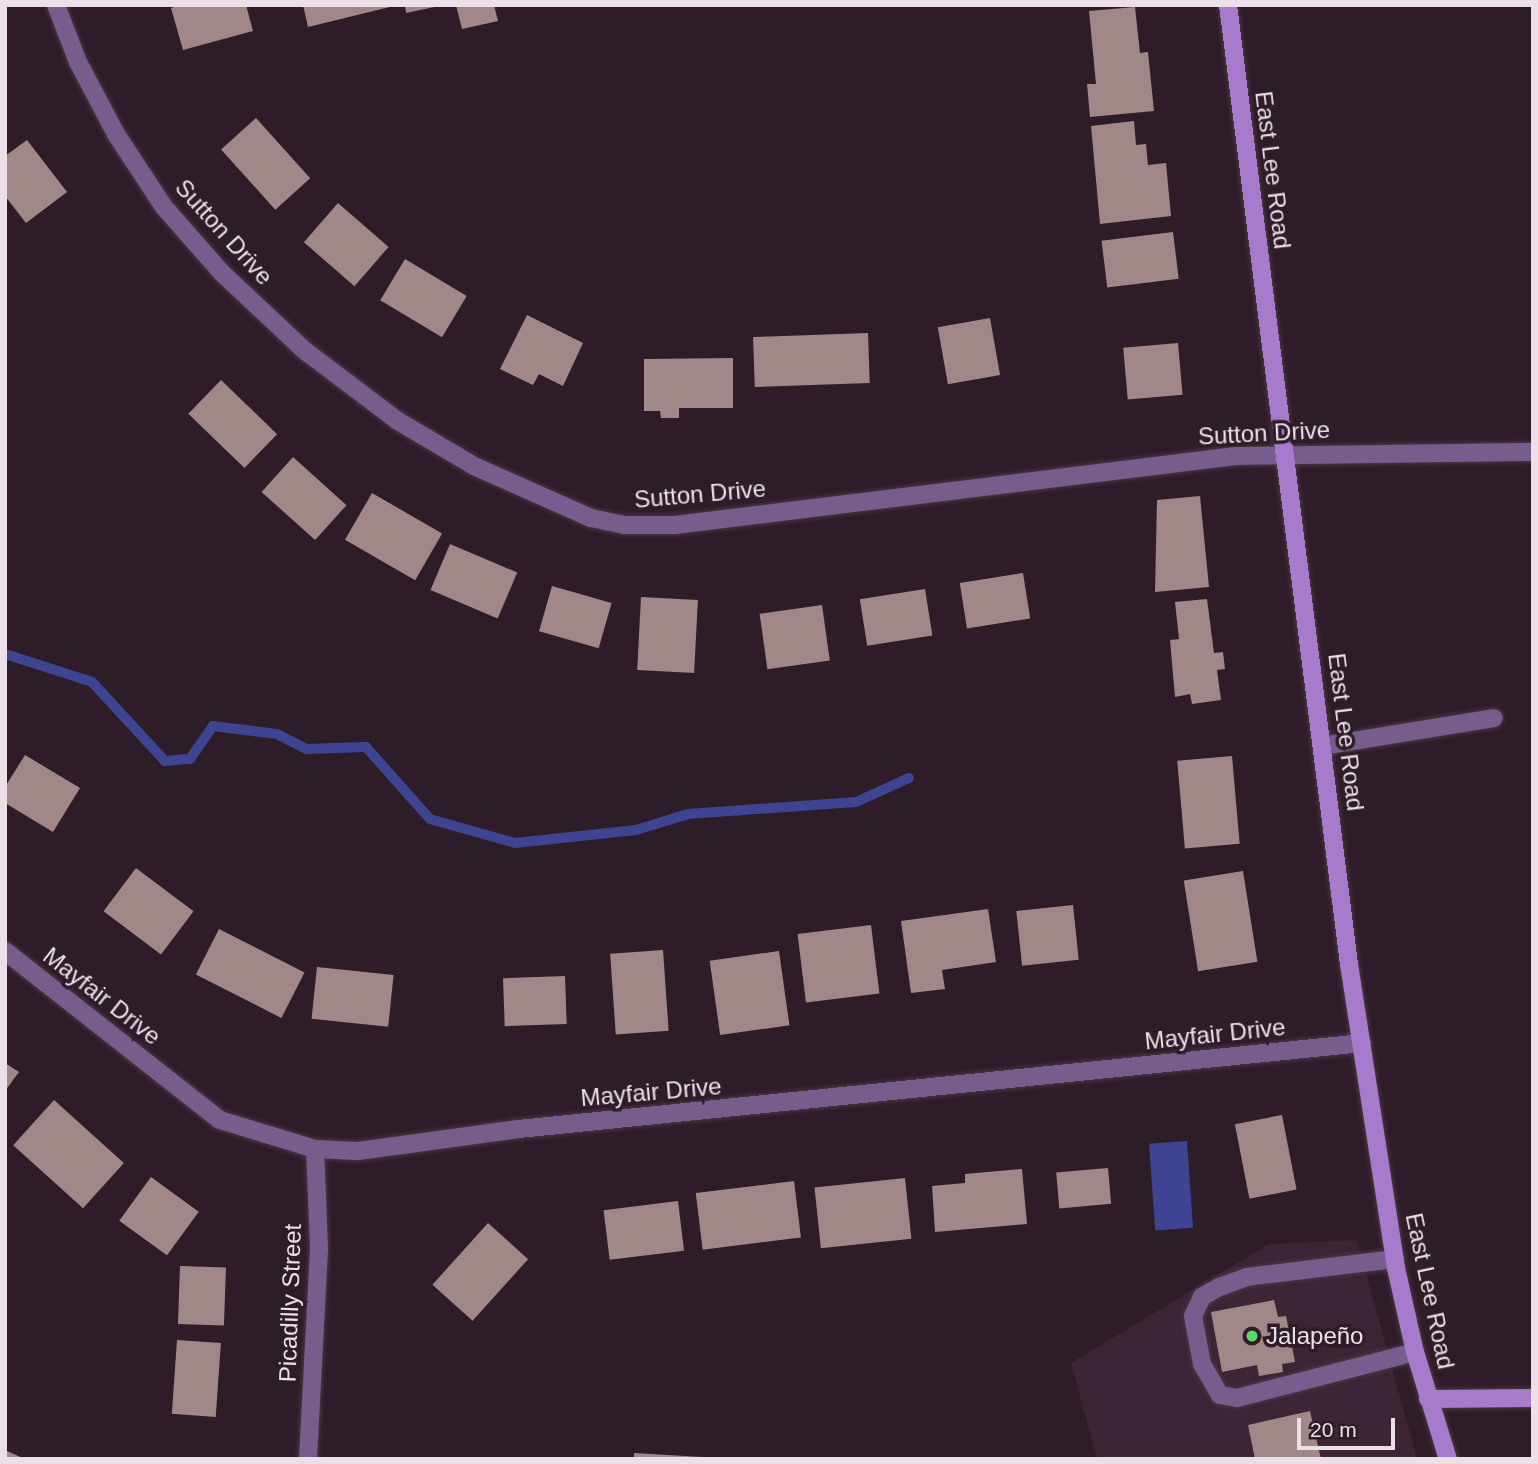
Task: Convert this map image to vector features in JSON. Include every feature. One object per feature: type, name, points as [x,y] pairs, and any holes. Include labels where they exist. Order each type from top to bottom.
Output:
[{"type":"street","name":"Sutton Drive","points":[[55,5],[78,62],[116,134],[164,207],[222,273],[304,350],[398,421],[474,466],[567,510],[624,525],[675,524],[1287,453],[1533,452]]},
{"type":"street","name":"East Lee Road","points":[[1228,5],[1362,1043],[1395,1259],[1415,1352],[1448,1459]]},
{"type":"street","points":[[1323,746],[1494,718]]},
{"type":"street","name":"Mayfair Drive","points":[[5,951],[220,1120],[315,1149],[358,1151],[519,1129],[1362,1043]]},
{"type":"street","name":"Picadilly Street","points":[[309,1459],[319,1247],[315,1149]]},
{"type":"street","points":[[1395,1259],[1351,1268],[1247,1277],[1219,1287],[1202,1297],[1193,1316],[1202,1364],[1220,1395],[1237,1398],[1415,1352]]},
{"type":"street","points":[[1428,1399],[1533,1398]]},
{"type":"shaded area","points":[[1187,1141],[1193,1228],[1155,1230],[1149,1144]]},
{"type":"shaded area","points":[[1357,1240],[1417,1459],[1097,1459],[1071,1363],[1269,1244]]},
{"type":"building","points":[[181,5],[246,5],[253,31],[183,50],[171,8]]},
{"type":"building","points":[[303,5],[394,5],[394,6],[308,27]]},
{"type":"building","points":[[405,5],[438,5],[439,6],[406,13]]},
{"type":"building","points":[[456,5],[494,5],[498,21],[462,29]]},
{"type":"building","points":[[1135,7],[1140,53],[1148,52],[1154,111],[1090,117],[1087,84],[1096,84],[1089,11]]},
{"type":"building","points":[[256,118],[310,178],[275,210],[221,149]]},
{"type":"building","points":[[1134,121],[1136,145],[1146,144],[1148,165],[1166,163],[1171,216],[1100,224],[1091,126]]},
{"type":"building","points":[[27,140],[67,192],[26,223],[5,196],[5,156]]},
{"type":"building","points":[[338,203],[389,247],[354,286],[304,242]]},
{"type":"building","points":[[1173,232],[1179,279],[1107,287],[1102,241]]},
{"type":"building","points":[[405,259],[467,296],[442,337],[380,300]]},
{"type":"building","points":[[527,315],[583,343],[563,386],[539,374],[533,385],[500,369]]},
{"type":"building","points":[[990,318],[1000,375],[948,384],[938,327]]},
{"type":"building","points":[[868,333],[870,383],[755,387],[753,337]]},
{"type":"building","points":[[1178,343],[1183,395],[1128,400],[1123,348]]},
{"type":"building","points":[[733,358],[733,408],[679,408],[679,418],[661,418],[660,411],[644,411],[644,359]]},
{"type":"building","points":[[221,380],[277,434],[244,468],[188,414]]},
{"type":"building","points":[[293,457],[347,505],[315,540],[262,492]]},
{"type":"building","points":[[372,493],[442,534],[415,580],[345,540]]},
{"type":"building","points":[[1200,496],[1209,587],[1155,592],[1157,500]]},
{"type":"building","points":[[450,544],[517,573],[498,619],[430,590]]},
{"type":"building","points":[[1023,573],[1030,618],[967,628],[960,583]]},
{"type":"building","points":[[552,586],[612,603],[599,648],[539,631]]},
{"type":"building","points":[[925,589],[932,635],[867,646],[860,599]]},
{"type":"building","points":[[641,597],[698,600],[694,673],[637,670]]},
{"type":"building","points":[[1207,599],[1214,653],[1223,652],[1225,669],[1217,670],[1221,700],[1192,704],[1190,694],[1175,697],[1170,640],[1179,639],[1175,602]]},
{"type":"building","points":[[822,605],[830,660],[767,669],[760,614]]},
{"type":"building","points":[[25,755],[80,788],[53,832],[5,803],[5,787]]},
{"type":"building","points":[[1232,756],[1240,844],[1185,848],[1177,761]]},
{"type":"building","points":[[136,868],[194,911],[161,954],[104,911]]},
{"type":"building","points":[[1243,871],[1257,962],[1198,971],[1184,880]]},
{"type":"building","points":[[1073,905],[1079,960],[1022,966],[1016,911]]},
{"type":"building","points":[[988,909],[996,962],[942,970],[945,989],[911,993],[901,921]]},
{"type":"building","points":[[871,925],[879,993],[806,1003],[798,934]]},
{"type":"building","points":[[219,929],[305,973],[281,1018],[196,974]]},
{"type":"building","points":[[663,950],[669,1031],[616,1034],[610,954]]},
{"type":"building","points":[[779,951],[789,1025],[720,1035],[710,961]]},
{"type":"building","points":[[317,967],[394,975],[388,1027],[312,1019]]},
{"type":"building","points":[[565,976],[567,1024],[505,1026],[503,978]]},
{"type":"building","points":[[5,1063],[19,1072],[5,1091]]},
{"type":"building","points":[[54,1100],[124,1163],[83,1208],[13,1145]]},
{"type":"building","points":[[1282,1115],[1297,1190],[1249,1199],[1235,1124]]},
{"type":"building","points":[[1108,1168],[1111,1204],[1059,1208],[1056,1173]]},
{"type":"building","points":[[1022,1169],[1027,1224],[935,1232],[932,1186],[965,1183],[965,1174]]},
{"type":"building","points":[[151,1177],[199,1212],[167,1255],[119,1221]]},
{"type":"building","points":[[905,1178],[911,1239],[821,1248],[814,1188]]},
{"type":"building","points":[[794,1181],[801,1238],[703,1250],[696,1193]]},
{"type":"building","points":[[678,1201],[684,1251],[610,1260],[604,1210]]},
{"type":"building","points":[[488,1223],[528,1259],[473,1321],[432,1285]]},
{"type":"building","points":[[180,1266],[226,1268],[224,1326],[178,1324]]},
{"type":"building","name":"Jalapeño","points":[[1274,1300],[1278,1317],[1286,1316],[1295,1362],[1282,1364],[1283,1372],[1259,1376],[1257,1365],[1222,1372],[1211,1312]]},
{"type":"building","points":[[177,1340],[221,1343],[216,1417],[172,1414]]},
{"type":"building","points":[[1310,1411],[1321,1459],[1255,1459],[1248,1425]]},
{"type":"building","points":[[5,1450],[25,1459],[5,1459]]},
{"type":"building","points":[[634,1453],[702,1457],[634,1459]]},
{"type":"waterway","points":[[5,654],[92,682],[165,761],[190,759],[213,726],[277,734],[306,749],[366,747],[430,819],[515,843],[636,830],[688,814],[856,802],[909,778]]},
{"type":"place","name":"Jalapeño","points":[[1252,1336]]}]
